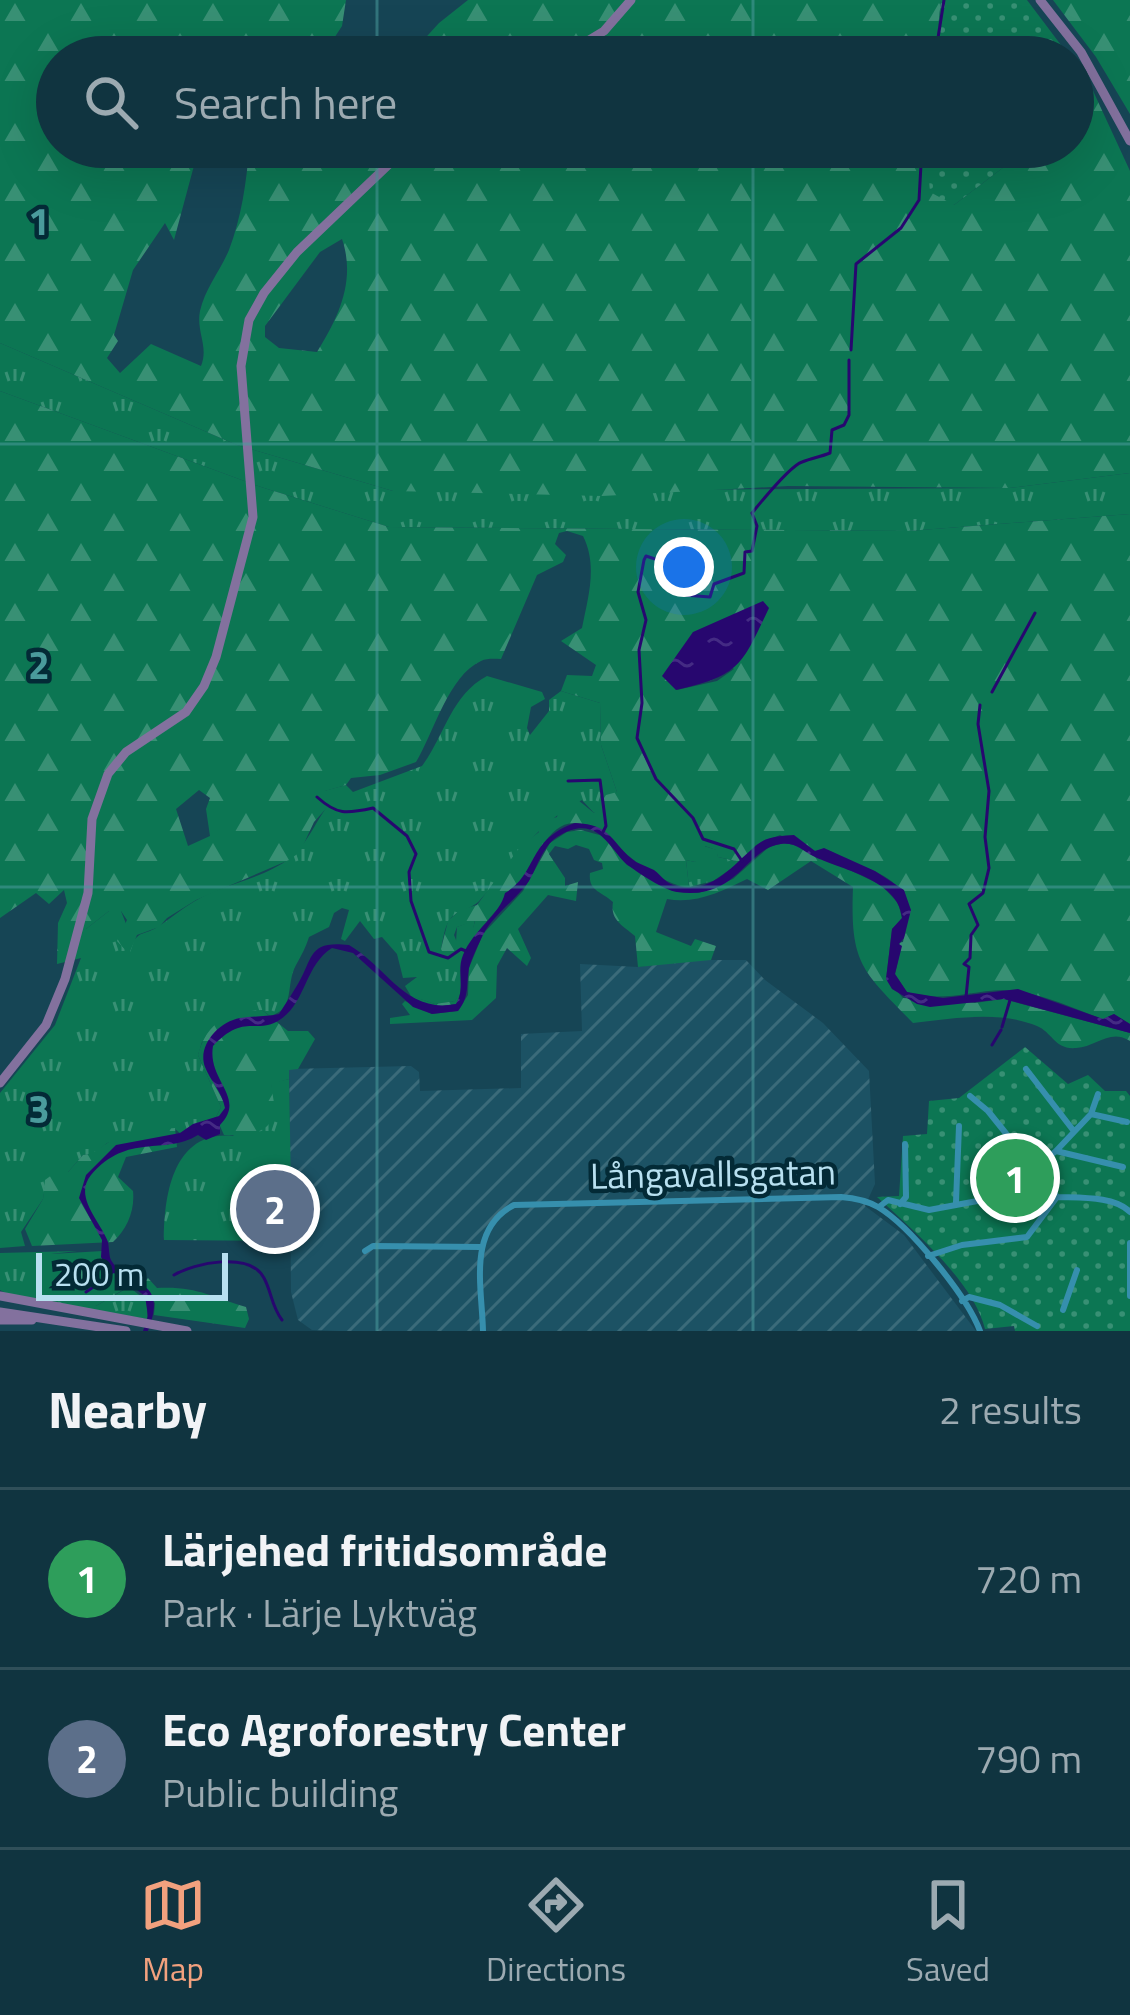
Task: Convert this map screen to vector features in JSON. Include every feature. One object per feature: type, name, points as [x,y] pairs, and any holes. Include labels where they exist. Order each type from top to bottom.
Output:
[{"type":"main road","points":[[597,36],[631,0]]},
{"type":"main road","points":[[1040,0],[1068,36]]},
{"type":"main road","points":[[1094,76],[1130,141]]},
{"type":"main road","points":[[0,1083],[46,1025],[65,979],[88,893],[92,819],[110,770],[128,750],[186,712],[213,666],[253,517],[241,366],[249,320],[264,292],[305,243],[385,168]]},
{"type":"main road","points":[[0,1296],[126,1331]]},
{"type":"main road","points":[[0,1316],[187,1331]]},
{"type":"street","points":[[1026,1069],[1073,1130]]},
{"type":"street","points":[[879,1207],[888,1200],[929,1210],[995,1198],[1056,1151],[1091,1114],[1098,1094]]},
{"type":"street","points":[[970,1096],[988,1111],[1057,1197],[1115,1202],[1130,1213]]},
{"type":"street","points":[[1091,1114],[1127,1122]]},
{"type":"street","points":[[956,1202],[959,1126]]},
{"type":"street","points":[[900,1204],[906,1197],[905,1144]]},
{"type":"street","points":[[1056,1151],[1123,1167]]},
{"type":"street","name":"Långavallsgatan","points":[[481,1247],[494,1218],[514,1205],[841,1197],[879,1207],[927,1256],[980,1331]]},
{"type":"street","points":[[927,1256],[962,1245],[1027,1237],[1057,1197]]},
{"type":"street","points":[[365,1251],[373,1246],[481,1247],[482,1331]]},
{"type":"street","points":[[1129,1296],[1130,1246]]},
{"type":"street","points":[[1064,1310],[1078,1270]]},
{"type":"street","points":[[962,1301],[969,1297],[988,1300],[1037,1326]]},
{"type":"shaded area","points":[[688,960],[746,960],[823,1023],[869,1071],[875,1184],[865,1206],[904,1235],[976,1331],[339,1331],[312,1330],[298,1320],[291,1292],[289,1069],[411,1066],[419,1072],[420,1091],[521,1088],[521,1034],[582,1031],[580,964],[638,967]]},
{"type":"green space","points":[[0,0],[346,0],[335,36],[36,36],[36,168],[193,168],[174,240],[165,223],[133,270],[114,335],[118,341],[107,358],[120,373],[151,344],[201,366],[200,311],[233,238],[247,168],[929,168],[954,205],[1002,168],[1094,168],[1094,93],[1130,171],[1130,473],[1009,488],[788,486],[602,496],[393,491],[237,445],[0,343]],"holes":[[[342,239],[347,269],[343,298],[317,352],[279,348],[265,337],[265,326],[320,252]]]},
{"type":"green space","points":[[468,0],[941,0],[937,36],[427,36]]},
{"type":"green space","points":[[941,0],[1027,0],[1054,36],[937,36]]},
{"type":"green space","points":[[1053,0],[1130,0],[1130,114],[1094,54],[1094,36],[1080,36]]},
{"type":"green space","points":[[928,168],[1002,168],[954,205],[930,192]]},
{"type":"green space","points":[[0,343],[237,445],[393,491],[1009,488],[1130,473],[1130,514],[908,531],[389,527],[261,487],[0,391]]},
{"type":"green space","points":[[0,391],[261,487],[389,527],[908,531],[1130,514],[1130,1024],[1114,1014],[1103,1019],[1015,991],[943,996],[907,992],[895,974],[898,943],[903,942],[906,923],[904,897],[890,880],[830,851],[815,851],[780,835],[756,845],[741,862],[718,857],[716,850],[705,846],[704,855],[695,862],[686,860],[689,887],[655,875],[602,835],[572,823],[550,836],[466,950],[456,1004],[433,1007],[413,998],[435,1004],[455,1001],[458,959],[475,921],[457,927],[454,935],[460,950],[445,957],[441,949],[448,921],[460,910],[477,905],[520,847],[539,832],[537,823],[557,817],[561,799],[573,796],[594,813],[606,795],[617,792],[601,745],[600,703],[561,691],[567,675],[592,676],[596,665],[561,641],[582,628],[590,582],[588,547],[583,536],[567,531],[559,533],[555,544],[566,555],[563,562],[537,575],[501,659],[481,661],[460,679],[416,762],[380,775],[351,778],[346,785],[325,791],[331,803],[314,822],[300,852],[289,860],[196,900],[159,927],[137,935],[129,954],[117,941],[127,920],[121,911],[109,911],[86,929],[101,946],[95,961],[81,958],[57,964],[58,923],[67,903],[64,890],[49,904],[36,893],[0,918]],"holes":[[[693,632],[734,669],[717,681],[677,690]],[[199,790],[210,798],[206,809],[210,836],[188,846],[176,809]]]},
{"type":"green space","points":[[487,676],[542,692],[545,699],[531,707],[530,735],[549,711],[549,700],[561,691],[600,703],[601,745],[617,792],[594,813],[582,800],[550,821],[477,903],[452,917],[441,949],[456,942],[457,927],[475,920],[471,939],[458,959],[460,993],[455,1001],[435,1004],[411,996],[405,986],[417,977],[403,978],[397,954],[382,937],[374,939],[360,921],[345,941],[341,939],[349,910],[342,908],[334,913],[329,927],[309,937],[278,1013],[270,1016],[262,1010],[202,1042],[198,1055],[221,1107],[216,1117],[180,1133],[175,1129],[107,1143],[94,1154],[83,1155],[68,1172],[46,1180],[43,1199],[21,1232],[25,1246],[0,1248],[0,1093],[55,1025],[81,958],[86,929],[109,911],[121,911],[133,942],[206,895],[281,864],[303,845],[330,803],[324,791],[346,785],[353,792],[422,766],[457,705]]},
{"type":"green space","points":[[581,830],[603,836],[627,865],[677,892],[699,893],[733,879],[769,847],[799,846],[881,885],[898,903],[902,918],[892,929],[886,979],[903,998],[975,1003],[1003,999],[1130,1033],[1130,1041],[1116,1036],[1069,1048],[1037,1026],[1007,1018],[913,1023],[863,964],[854,934],[853,887],[811,861],[768,890],[747,879],[698,898],[667,899],[656,932],[691,946],[695,939],[716,946],[711,960],[638,967],[635,936],[615,918],[613,902],[591,884],[590,873],[603,869],[602,863],[594,860],[589,849],[576,845],[568,849],[555,846],[549,854],[565,886],[578,882],[576,901],[548,895],[518,929],[531,958],[527,966],[507,948],[497,966],[496,998],[472,1020],[390,1024],[390,1018],[410,1015],[402,1004],[405,1001],[432,1014],[458,1011],[468,995],[469,968],[483,934],[523,891],[550,843]]},
{"type":"green space","points":[[704,846],[717,850],[718,857],[741,862],[713,881],[689,887],[686,860],[695,862]]},
{"type":"green space","points":[[262,1010],[288,1031],[308,1031],[315,1039],[298,1069],[289,1070],[289,1079],[272,1084],[274,1110],[267,1126],[254,1133],[224,1135],[216,1117],[221,1107],[198,1055],[207,1034],[221,1020]]},
{"type":"green space","points":[[1025,1047],[1068,1084],[1088,1075],[1105,1091],[1126,1091],[1130,1096],[1130,1331],[985,1329],[955,1275],[877,1197],[899,1196],[903,1136],[927,1134],[929,1101],[959,1098]]},
{"type":"green space","points":[[289,1079],[292,1241],[164,1240],[170,1186],[185,1155],[213,1137],[233,1136],[270,1096],[272,1083]]},
{"type":"green space","points":[[175,1128],[177,1147],[126,1157],[118,1177],[133,1191],[133,1206],[113,1242],[32,1246],[25,1229],[43,1199],[45,1180],[56,1172],[68,1172],[83,1155],[119,1138]]},
{"type":"green space","points":[[77,1251],[51,1254],[61,1275],[96,1306],[129,1287],[147,1301],[147,1319],[11,1296],[0,1290],[0,1253]]},
{"type":"green space","points":[[103,1251],[101,1257],[113,1272],[131,1285],[96,1306],[72,1301],[72,1288],[47,1268],[51,1254]]},
{"type":"green space","points":[[148,1278],[157,1288],[194,1290],[246,1307],[245,1328],[154,1315],[155,1303],[141,1286]]},
{"type":"water","points":[[763,601],[769,608],[752,643],[726,673],[676,690],[662,676],[693,632]]},
{"type":"water","points":[[575,823],[597,827],[636,862],[670,884],[690,888],[722,876],[762,841],[794,835],[815,851],[824,848],[904,890],[911,910],[895,974],[907,992],[943,998],[1018,989],[1103,1019],[1114,1014],[1130,1024],[1130,1033],[1004,999],[930,1007],[917,1004],[892,989],[886,979],[892,929],[902,918],[890,894],[866,877],[795,846],[769,848],[714,889],[677,892],[629,866],[602,836],[583,828],[571,830],[552,841],[529,881],[487,928],[470,964],[466,995],[458,1011],[432,1014],[413,1007],[353,953],[332,948],[316,964],[296,1003],[281,1019],[234,1030],[213,1046],[215,1069],[229,1106],[220,1134],[132,1149],[91,1175],[86,1183],[87,1201],[108,1242],[111,1260],[144,1286],[154,1301],[148,1331],[143,1331],[148,1316],[145,1296],[114,1273],[108,1276],[101,1257],[102,1240],[79,1198],[86,1175],[116,1145],[180,1133],[219,1116],[225,1108],[205,1067],[207,1043],[232,1020],[279,1014],[319,948],[349,945],[410,996],[439,1005],[456,1004],[467,946],[540,847]]},
{"type":"waterway","points":[[938,36],[944,0]]},
{"type":"waterway","points":[[851,350],[856,264],[901,228],[919,200],[921,168]]},
{"type":"waterway","points":[[742,861],[734,849],[703,839],[693,818],[656,779],[637,738],[642,703],[639,650],[646,620],[638,592],[644,560],[646,556],[661,561],[668,573],[673,571],[684,595],[710,597],[714,584],[744,573],[745,552],[752,551],[757,526],[752,513],[797,465],[830,453],[832,430],[844,425],[849,415],[849,360]]},
{"type":"waterway","points":[[992,692],[1035,613]]},
{"type":"waterway","points":[[966,997],[969,967],[964,964],[970,958],[971,935],[978,925],[969,904],[983,893],[989,868],[985,837],[989,791],[978,724],[980,705]]},
{"type":"waterway","points":[[568,781],[600,780],[603,832]]},
{"type":"waterway","points":[[317,797],[342,812],[373,808],[407,836],[416,854],[409,872],[411,901],[429,952],[448,958],[461,949],[466,951]]},
{"type":"waterway","points":[[1002,1027],[1010,1000]]},
{"type":"waterway","points":[[992,1045],[1001,1030]]},
{"type":"waterway","points":[[174,1275],[221,1262],[247,1264],[264,1278],[282,1320]]},
{"type":"waterway","points":[[86,1292],[108,1277]]},
{"type":"place","name":"Lärjehed fritidsområde","points":[[1015,1178]]},
{"type":"place","name":"Eco Agroforestry Center","points":[[275,1209]]}]
